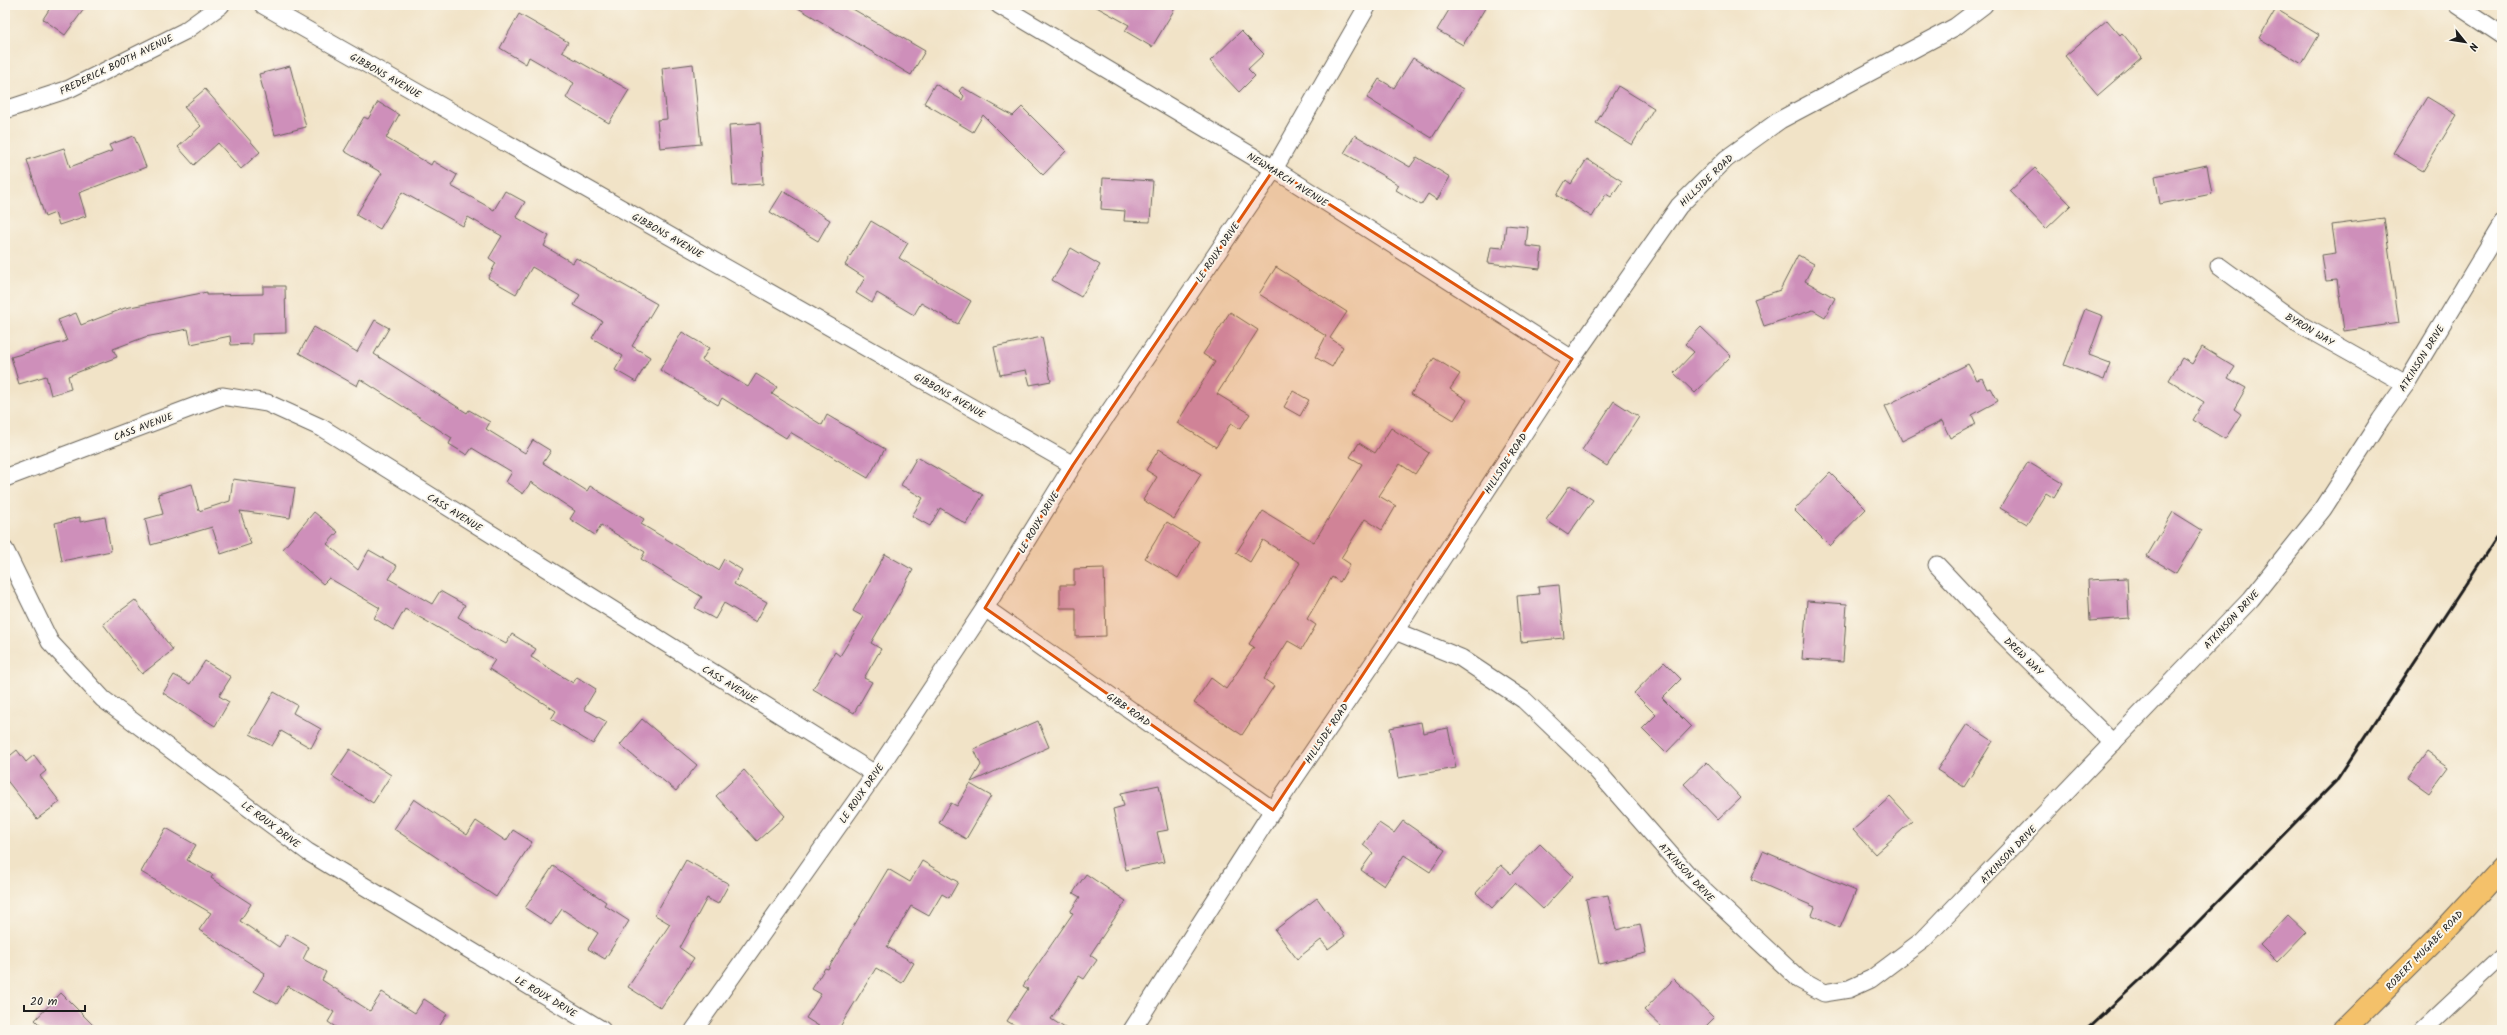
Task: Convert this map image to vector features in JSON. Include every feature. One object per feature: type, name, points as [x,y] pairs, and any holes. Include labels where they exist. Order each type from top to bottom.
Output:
[{"type":"main road","name":"ROBERT MUGABE ROAD","points":[[2344,1030],[2441,934],[2502,868]]},
{"type":"street","name":"FREDERICK BOOTH AVENUE","points":[[5,110],[76,85],[185,31],[221,5]]},
{"type":"street","name":"GIBBONS AVENUE","points":[[263,5],[1073,465]]},
{"type":"street","name":"NEWMARCH AVENUE","points":[[999,5],[1274,169],[1572,359]]},
{"type":"street","name":"LE ROUX DRIVE","points":[[694,1030],[875,774],[985,608],[1073,465],[1274,169],[1368,5]]},
{"type":"street","name":"HILLSIDE ROAD","points":[[1132,1030],[1273,810],[1395,631],[1572,359],[1679,206],[1726,159],[1780,120],[1955,27],[1984,5]]},
{"type":"street","points":[[2457,5],[2502,35]]},
{"type":"street","name":"ATKINSON DRIVE","points":[[1395,631],[1460,658],[1524,700],[1592,765],[1690,878],[1800,980],[1824,993],[1849,989],[1871,978],[1923,940],[2251,599],[2324,509],[2381,419],[2406,384],[2502,224]]},
{"type":"street","name":"BYRON WAY","points":[[2219,266],[2300,324],[2406,384]]},
{"type":"street","name":"CASS AVENUE","points":[[5,478],[222,396],[267,403],[322,428],[875,774]]},
{"type":"street","name":"LE ROUX DRIVE","points":[[5,550],[50,642],[103,699],[308,852],[602,1030]]},
{"type":"street","name":"DREW WAY","points":[[1937,565],[1998,630],[2113,743]]},
{"type":"street","name":"GIBB ROAD","points":[[985,608],[1273,810]]},
{"type":"street","points":[[2423,1030],[2502,956]]},
{"type":"highlighted area","points":[[1274,169],[1572,359],[1273,810],[985,608],[1073,465]]},
{"type":"building","points":[[52,5],[87,5],[65,35],[43,19]]},
{"type":"building","points":[[793,5],[846,5],[925,51],[911,75]]},
{"type":"building","points":[[1093,5],[1177,5],[1152,47],[1125,31],[1129,25]]},
{"type":"building","points":[[1452,5],[1487,5],[1463,45],[1437,30]]},
{"type":"building","points":[[2276,9],[2319,35],[2302,64],[2259,38]]},
{"type":"building","points":[[519,14],[568,42],[562,52],[629,90],[609,123],[566,98],[574,83],[529,57],[526,64],[500,48]]},
{"type":"building","points":[[2107,20],[2120,35],[2122,33],[2142,57],[2098,95],[2065,56]]},
{"type":"building","points":[[1241,31],[1264,54],[1248,69],[1255,76],[1239,92],[1210,61]]},
{"type":"building","points":[[1413,58],[1463,89],[1432,138],[1367,98],[1379,79],[1394,88]]},
{"type":"building","points":[[693,64],[701,144],[660,148],[657,120],[667,119],[662,68]]},
{"type":"building","points":[[290,66],[306,127],[275,135],[259,74]]},
{"type":"building","points":[[935,84],[962,100],[964,96],[959,91],[962,87],[1013,116],[1022,107],[1066,151],[1043,175],[983,115],[973,132],[924,103]]},
{"type":"building","points":[[1618,86],[1654,108],[1632,145],[1596,123]]},
{"type":"building","points":[[205,89],[260,152],[241,169],[218,143],[194,165],[178,147],[201,126],[184,107]]},
{"type":"building","points":[[2427,97],[2457,115],[2423,171],[2393,153]]},
{"type":"building","points":[[378,102],[399,115],[386,138],[431,165],[433,161],[457,175],[451,186],[494,210],[505,191],[525,202],[516,217],[549,236],[544,246],[573,263],[576,258],[657,304],[632,346],[650,357],[636,382],[615,370],[623,356],[592,338],[602,321],[574,305],[580,295],[532,267],[516,294],[488,278],[496,263],[489,258],[502,236],[468,217],[463,226],[402,192],[380,229],[356,215],[382,173],[344,151],[364,117],[368,119]]},
{"type":"building","points":[[760,123],[763,184],[733,186],[729,125]]},
{"type":"building","points":[[1355,135],[1410,167],[1417,157],[1450,177],[1437,200],[1428,194],[1421,205],[1396,190],[1399,185],[1344,153]]},
{"type":"building","points":[[134,136],[146,167],[79,193],[86,216],[59,225],[55,213],[45,217],[27,160],[64,148],[70,167],[112,151],[109,145]]},
{"type":"building","points":[[1587,159],[1622,181],[1611,197],[1606,194],[1592,217],[1557,195],[1566,180],[1571,184]]},
{"type":"building","points":[[2207,165],[2212,194],[2160,204],[2155,176]]},
{"type":"building","points":[[2035,168],[2071,205],[2046,229],[2010,191]]},
{"type":"building","points":[[1103,178],[1153,181],[1150,222],[1124,221],[1125,211],[1101,209]]},
{"type":"building","points":[[783,191],[830,220],[818,241],[770,212]]},
{"type":"building","points":[[2384,218],[2399,323],[2344,331],[2337,280],[2326,281],[2322,255],[2336,253],[2332,225]]},
{"type":"building","points":[[871,221],[908,243],[899,258],[971,301],[958,324],[921,303],[914,315],[877,293],[872,303],[856,293],[865,278],[845,265]]},
{"type":"building","points":[[1506,225],[1528,227],[1526,246],[1542,248],[1540,269],[1488,263],[1491,247],[1503,248]]},
{"type":"building","points":[[1071,248],[1100,265],[1081,297],[1052,280]]},
{"type":"building","points":[[1798,255],[1814,264],[1805,281],[1835,298],[1825,317],[1813,310],[1764,326],[1754,299],[1780,290]]},
{"type":"building","points":[[1276,267],[1347,312],[1330,338],[1343,347],[1332,367],[1315,357],[1326,336],[1259,294]]},
{"type":"building","points":[[263,286],[285,286],[286,333],[252,334],[252,344],[231,345],[230,336],[191,344],[188,329],[145,337],[113,349],[117,357],[68,376],[71,389],[51,395],[46,376],[19,384],[11,357],[67,341],[58,320],[76,313],[81,325],[125,308],[207,292],[207,295],[263,294]]},
{"type":"building","points":[[2085,309],[2103,316],[2089,355],[2110,363],[2104,380],[2064,365]]},
{"type":"building","points":[[1230,312],[1258,330],[1217,394],[1250,414],[1240,429],[1231,423],[1216,447],[1177,423],[1215,362],[1203,354]]},
{"type":"building","points":[[375,320],[389,328],[374,354],[467,413],[469,410],[490,422],[486,429],[525,453],[533,440],[551,451],[543,463],[587,491],[590,486],[644,519],[641,524],[718,570],[724,559],[742,570],[734,584],[767,602],[756,622],[724,603],[715,619],[695,608],[702,597],[641,559],[645,552],[601,525],[595,535],[570,519],[575,511],[531,482],[523,494],[506,482],[512,472],[472,448],[467,455],[449,444],[452,438],[360,379],[357,386],[299,353],[314,327],[357,352]]},
{"type":"building","points":[[1701,327],[1731,356],[1695,393],[1674,373],[1694,352],[1685,344]]},
{"type":"building","points":[[682,332],[709,348],[702,360],[748,387],[756,374],[777,387],[772,394],[822,425],[827,415],[885,449],[868,478],[790,432],[786,438],[722,398],[718,405],[660,370]]},
{"type":"building","points":[[1042,337],[1051,381],[1030,385],[1026,370],[1000,375],[994,347]]},
{"type":"building","points":[[2202,347],[2235,367],[2228,378],[2246,388],[2234,409],[2241,414],[2225,439],[2193,420],[2204,402],[2169,380],[2182,358],[2192,364]]},
{"type":"building","points":[[1434,358],[1460,374],[1450,389],[1467,400],[1454,420],[1411,394]]},
{"type":"building","points":[[1968,364],[1977,380],[1982,378],[1987,389],[1991,388],[1998,401],[1972,415],[1976,424],[1950,438],[1942,421],[1902,441],[1885,406]]},
{"type":"building","points":[[1293,391],[1309,400],[1300,416],[1284,407]]},
{"type":"building","points":[[1614,401],[1639,417],[1607,466],[1582,450]]},
{"type":"building","points":[[1391,428],[1429,453],[1415,474],[1400,464],[1379,496],[1396,506],[1382,530],[1365,519],[1341,558],[1350,564],[1340,582],[1332,577],[1307,619],[1316,625],[1302,649],[1288,641],[1264,679],[1274,686],[1242,735],[1194,703],[1211,678],[1226,689],[1254,647],[1249,644],[1300,563],[1263,540],[1250,562],[1236,553],[1263,511],[1314,542],[1362,464],[1350,457],[1359,443],[1375,453]]},
{"type":"building","points":[[1159,449],[1201,474],[1174,519],[1143,500],[1157,477],[1146,470]]},
{"type":"building","points":[[917,457],[983,495],[966,524],[940,508],[930,526],[912,516],[923,498],[901,485]]},
{"type":"building","points":[[2028,462],[2063,483],[2054,498],[2046,493],[2027,524],[2000,508]]},
{"type":"building","points":[[1830,473],[1866,509],[1830,546],[1794,510]]},
{"type":"building","points":[[233,479],[295,488],[290,518],[240,511],[251,544],[221,554],[212,527],[151,545],[145,519],[163,514],[158,494],[192,484],[199,511],[230,501]]},
{"type":"building","points":[[1570,485],[1593,500],[1568,535],[1546,520]]},
{"type":"building","points":[[314,512],[338,532],[327,544],[358,570],[369,550],[397,566],[389,579],[432,604],[440,591],[465,605],[458,617],[506,644],[512,634],[536,649],[531,657],[573,683],[577,677],[596,689],[584,709],[607,722],[593,744],[551,719],[556,711],[489,669],[495,660],[405,609],[393,630],[374,618],[380,608],[329,578],[323,584],[283,549]]},
{"type":"building","points":[[2173,512],[2202,530],[2176,573],[2147,556]]},
{"type":"building","points":[[80,517],[80,522],[105,517],[111,551],[62,561],[55,523]]},
{"type":"building","points":[[1167,522],[1199,541],[1178,578],[1145,558]]},
{"type":"building","points":[[885,554],[913,570],[871,643],[881,649],[864,678],[872,682],[854,713],[813,689],[835,652],[840,656],[864,617],[853,611]]},
{"type":"building","points":[[1104,568],[1106,636],[1076,637],[1076,608],[1060,608],[1060,585],[1074,585],[1074,569]]},
{"type":"building","points":[[2127,578],[2129,618],[2090,621],[2088,580]]},
{"type":"building","points":[[1559,585],[1564,638],[1521,642],[1517,596],[1539,594],[1538,587]]},
{"type":"building","points":[[135,600],[173,650],[142,674],[103,624]]},
{"type":"building","points":[[1807,601],[1847,604],[1843,662],[1802,659]]},
{"type":"building","points":[[205,661],[231,677],[219,696],[229,702],[215,726],[163,693],[174,675],[190,684]]},
{"type":"building","points":[[1664,662],[1681,679],[1662,698],[1691,727],[1666,753],[1642,729],[1656,715],[1634,693]]},
{"type":"building","points":[[274,692],[297,705],[293,713],[321,729],[311,748],[281,731],[272,746],[250,734]]},
{"type":"building","points":[[642,719],[697,765],[676,791],[620,745]]},
{"type":"building","points":[[1038,721],[1049,747],[971,782],[981,765],[974,749]]},
{"type":"building","points":[[1421,722],[1423,733],[1448,728],[1456,768],[1398,778],[1390,728]]},
{"type":"building","points":[[1967,724],[1993,741],[1964,787],[1937,770]]},
{"type":"building","points":[[350,749],[391,775],[373,803],[332,776]]},
{"type":"building","points":[[17,750],[26,762],[34,755],[46,771],[40,776],[60,802],[37,819],[5,778],[5,760]]},
{"type":"building","points":[[2427,752],[2448,767],[2429,793],[2408,778]]},
{"type":"building","points":[[1707,762],[1741,798],[1718,820],[1684,784]]},
{"type":"building","points":[[744,770],[785,816],[757,841],[716,796]]},
{"type":"building","points":[[970,784],[991,796],[966,839],[939,823],[951,803],[957,806]]},
{"type":"building","points":[[1159,785],[1168,830],[1157,832],[1164,862],[1126,870],[1113,809],[1124,806],[1121,793]]},
{"type":"building","points":[[1890,797],[1912,821],[1875,854],[1853,830]]},
{"type":"building","points":[[414,799],[467,835],[476,821],[506,841],[513,830],[532,842],[496,897],[394,829]]},
{"type":"building","points":[[1403,821],[1445,850],[1430,872],[1404,855],[1384,886],[1361,870],[1373,853],[1363,845],[1379,823],[1394,833]]},
{"type":"building","points":[[166,828],[196,845],[187,860],[213,875],[211,878],[251,904],[240,921],[279,947],[287,934],[309,947],[303,959],[326,972],[322,980],[370,1011],[382,992],[415,1013],[424,999],[447,1014],[438,1028],[442,1030],[340,1030],[328,1022],[334,1012],[288,986],[277,1004],[254,991],[265,973],[199,930],[211,913],[141,872]]},
{"type":"building","points":[[1540,844],[1573,876],[1543,909],[1515,883],[1492,908],[1476,893],[1501,865],[1511,874]]},
{"type":"building","points":[[1763,851],[1856,891],[1840,928],[1812,915],[1815,907],[1751,879]]},
{"type":"building","points":[[686,860],[729,884],[718,904],[707,898],[680,948],[694,958],[661,1008],[628,987],[670,924],[655,915]]},
{"type":"building","points":[[922,861],[958,882],[949,898],[942,894],[929,916],[911,906],[887,947],[914,963],[902,983],[876,968],[838,1030],[825,1030],[806,1018],[821,994],[812,989],[825,968],[828,969],[888,869],[910,882]]},
{"type":"building","points":[[553,866],[606,902],[604,905],[629,921],[605,959],[588,949],[598,933],[562,909],[551,925],[525,908]]},
{"type":"building","points":[[1086,874],[1126,901],[1090,955],[1097,960],[1084,979],[1079,976],[1051,1019],[1068,1030],[1022,1030],[1007,1021],[1028,989],[1023,986],[1073,913],[1070,912],[1080,897],[1073,893]]},
{"type":"building","points":[[1608,895],[1616,930],[1640,924],[1646,953],[1599,964],[1586,899]]},
{"type":"building","points":[[1317,898],[1345,936],[1328,949],[1321,940],[1297,959],[1275,930]]},
{"type":"building","points":[[2288,915],[2306,932],[2277,962],[2260,945]]},
{"type":"building","points":[[1674,979],[1714,1018],[1702,1030],[1665,1030],[1644,1010]]},
{"type":"building","points":[[61,993],[98,1030],[45,1030],[35,1020]]},
{"type":"railway","points":[[2086,1030],[2153,968],[2336,781],[2502,529]]}]
